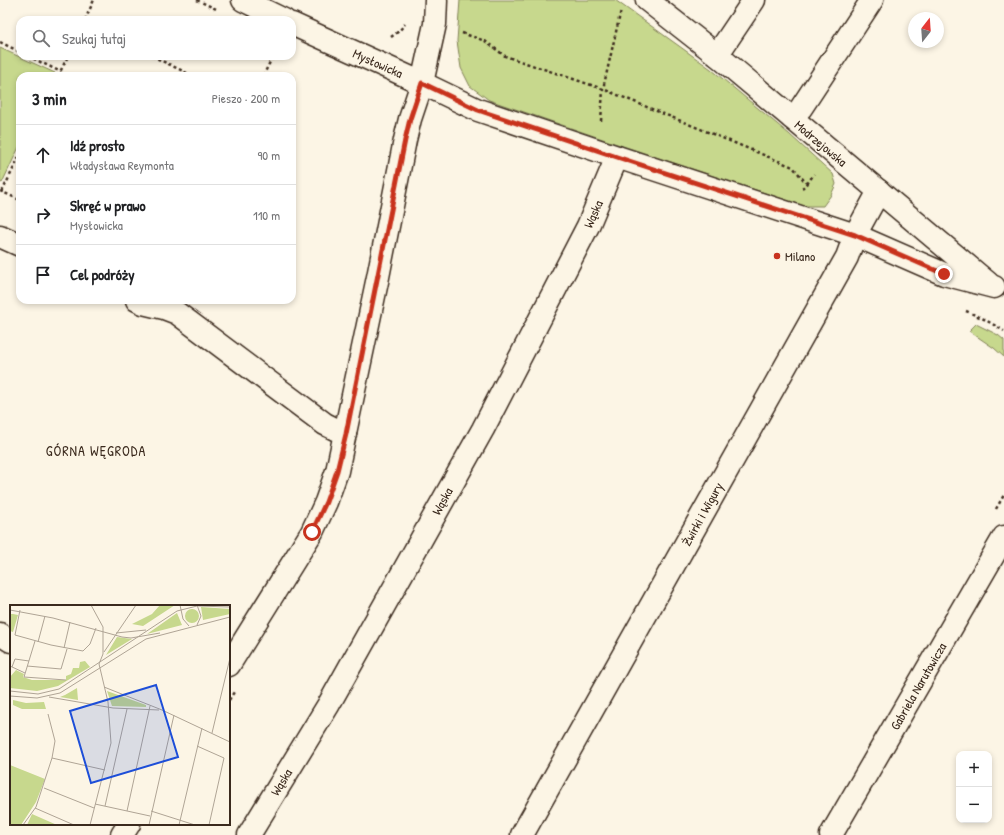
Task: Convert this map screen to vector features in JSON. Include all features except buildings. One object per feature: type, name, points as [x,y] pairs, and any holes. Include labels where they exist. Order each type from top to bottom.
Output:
[{"type":"street","points":[[243,0],[276,16]]},
{"type":"street","points":[[230,663],[312,532],[326,502],[337,471],[346,434],[405,140],[410,119],[422,83],[435,24],[436,0]]},
{"type":"street","name":"Modrzejowska","points":[[646,0],[717,55],[999,292]]},
{"type":"street","points":[[717,55],[754,0]]},
{"type":"street","points":[[792,118],[802,108],[872,0]]},
{"type":"street","name":"Mysłowicka","points":[[296,26],[478,110],[855,235],[944,274],[999,292]]},
{"type":"street","name":"Wąska","points":[[249,835],[329,704],[483,429],[588,226],[608,154]]},
{"type":"street","name":"Żwirki i Wigury","points":[[522,835],[847,257],[855,235],[878,191]]},
{"type":"street","points":[[0,236],[16,243]]},
{"type":"street","points":[[151,304],[176,313],[325,424],[346,434]]},
{"type":"street","name":"Gabriela Narutowicza","points":[[831,835],[1004,537]]},
{"type":"street","points":[[0,634],[10,640]]},
{"type":"street","points":[[122,835],[128,825]]},
{"type":"path","points":[[87,16],[94,0]]},
{"type":"path","points":[[608,154],[603,90],[621,8]]},
{"type":"path","points":[[458,32],[484,41],[506,56],[603,90],[793,167],[808,184],[799,191]]},
{"type":"path","points":[[0,42],[16,50]]},
{"type":"path","points":[[36,60],[60,72],[66,60]]},
{"type":"path","points":[[160,60],[185,72]]},
{"type":"path","points":[[265,72],[272,60]]},
{"type":"path","points":[[16,163],[1,191],[16,198]]},
{"type":"green space","points":[[460,0],[615,0],[711,69],[789,134],[833,174],[836,184],[831,195],[823,206],[804,206],[489,100],[470,86],[461,68],[457,41]]},
{"type":"green space","points":[[0,48],[16,55],[16,60],[26,60],[53,72],[16,72],[16,153],[2,183],[0,182]]},
{"type":"green space","points":[[976,324],[998,335],[1004,340],[1004,357],[994,348],[969,331]]},
{"type":"place","name":"Milano","points":[[777,256]]},
{"type":"district","name":"GÓRNA WĘGRODA","points":[[96,451]]},
{"type":"route","points":[[312,532],[326,502],[337,471],[346,434],[405,140],[410,119],[422,83],[478,110],[855,235],[944,274]]}]
